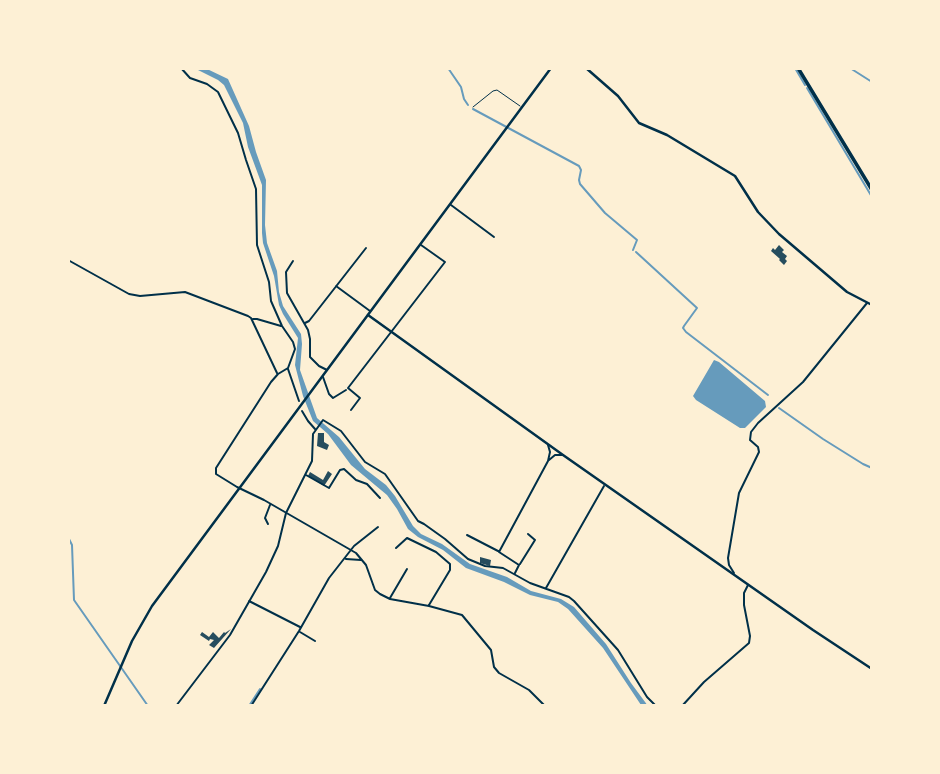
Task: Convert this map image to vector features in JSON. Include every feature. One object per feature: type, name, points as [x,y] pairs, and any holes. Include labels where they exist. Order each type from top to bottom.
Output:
[{"type":"main road","points":[[798,68],[872,190]]},
{"type":"street","points":[[181,68],[190,78],[207,84],[218,92],[238,133],[256,189],[257,245],[269,282],[271,301],[295,349],[288,368],[278,374],[216,468],[217,475],[351,550],[362,560],[375,590],[380,594],[462,615],[491,650],[496,671],[530,691],[545,706]]},
{"type":"street","points":[[104,706],[140,624],[152,606],[551,68]]},
{"type":"street","points":[[586,68],[618,96],[639,123],[677,141],[735,176],[767,222],[848,292],[872,305]]},
{"type":"street","points":[[450,204],[494,237]]},
{"type":"street","points":[[323,376],[333,398],[348,388],[445,262],[421,244]]},
{"type":"street","points":[[305,324],[366,248]]},
{"type":"street","points":[[68,260],[129,294],[140,296],[185,292],[248,316],[278,374]]},
{"type":"street","points":[[293,261],[286,272],[287,293],[305,324],[310,339],[310,357],[328,370]]},
{"type":"street","points":[[336,286],[392,332],[555,450],[872,669]]},
{"type":"street","points":[[736,577],[728,558],[739,493],[759,452],[758,447],[750,440],[751,432],[803,382],[867,303]]},
{"type":"street","points":[[251,320],[257,319],[282,326]]},
{"type":"street","points":[[288,368],[301,403]]},
{"type":"street","points":[[348,388],[360,398],[351,410]]},
{"type":"street","points":[[302,411],[308,421],[317,428]]},
{"type":"street","points":[[176,706],[219,650],[250,601],[278,546],[286,513],[313,459],[313,436],[324,420],[341,431],[365,462],[385,474],[418,521],[445,539],[470,561],[503,568],[530,583],[575,601],[618,650],[647,697],[656,706]]},
{"type":"street","points":[[547,444],[551,455]]},
{"type":"street","points":[[499,552],[555,450]]},
{"type":"street","points":[[551,455],[563,455]]},
{"type":"street","points":[[305,475],[329,488],[343,468],[361,484],[367,484],[380,498]]},
{"type":"street","points":[[546,589],[605,485]]},
{"type":"street","points":[[268,524],[265,518],[270,504]]},
{"type":"street","points":[[251,706],[326,583],[351,550],[378,527]]},
{"type":"street","points":[[514,574],[535,540],[528,534]]},
{"type":"street","points":[[467,535],[519,565]]},
{"type":"street","points":[[396,548],[407,538],[436,552],[450,564],[450,570],[429,606]]},
{"type":"street","points":[[345,559],[362,560]]},
{"type":"street","points":[[390,598],[407,569]]},
{"type":"street","points":[[682,706],[704,682],[749,643],[744,605],[744,593],[748,585]]},
{"type":"street","points":[[250,601],[301,627]]},
{"type":"street","points":[[299,631],[315,641]]},
{"type":"lane","points":[[473,107],[497,90],[522,107]]},
{"type":"water","points":[[194,68],[205,68],[228,79],[249,126],[266,180],[267,243],[277,271],[283,306],[301,334],[300,370],[317,418],[339,437],[365,469],[386,485],[421,534],[442,544],[470,564],[507,577],[531,591],[561,599],[574,607],[606,644],[648,706],[641,705],[603,648],[568,609],[558,602],[530,595],[466,568],[443,550],[418,537],[408,529],[387,495],[351,465],[328,434],[313,421],[295,365],[298,338],[279,305],[274,276],[263,243],[262,185],[248,147],[243,123],[224,85]]},
{"type":"water","points":[[714,360],[765,401],[766,407],[745,428],[740,428],[693,396]]},
{"type":"building","points":[[779,245],[787,256],[784,265],[771,251]]},
{"type":"building","points":[[318,433],[324,433],[324,442],[329,445],[327,450],[317,446]]},
{"type":"building","points":[[328,471],[332,474],[324,486],[308,476],[310,472],[323,480]]},
{"type":"building","points":[[480,557],[491,560],[490,566],[480,563]]},
{"type":"building","points":[[231,629],[214,648],[209,645],[214,640],[209,641],[200,635],[202,632],[209,637],[213,632],[219,638]]},
{"type":"waterway","points":[[448,68],[461,87],[468,105]]},
{"type":"waterway","points":[[795,68],[805,85]]},
{"type":"waterway","points":[[850,68],[872,82]]},
{"type":"waterway","points":[[807,88],[872,197]]},
{"type":"waterway","points":[[473,109],[579,166],[580,184],[605,213],[637,240],[633,250]]},
{"type":"waterway","points":[[636,252],[697,308],[683,328],[686,332],[768,395]]},
{"type":"waterway","points":[[779,408],[823,439],[872,468]]},
{"type":"waterway","points":[[68,537],[72,545],[74,600],[148,706]]},
{"type":"waterway","points":[[249,706],[260,689]]}]
